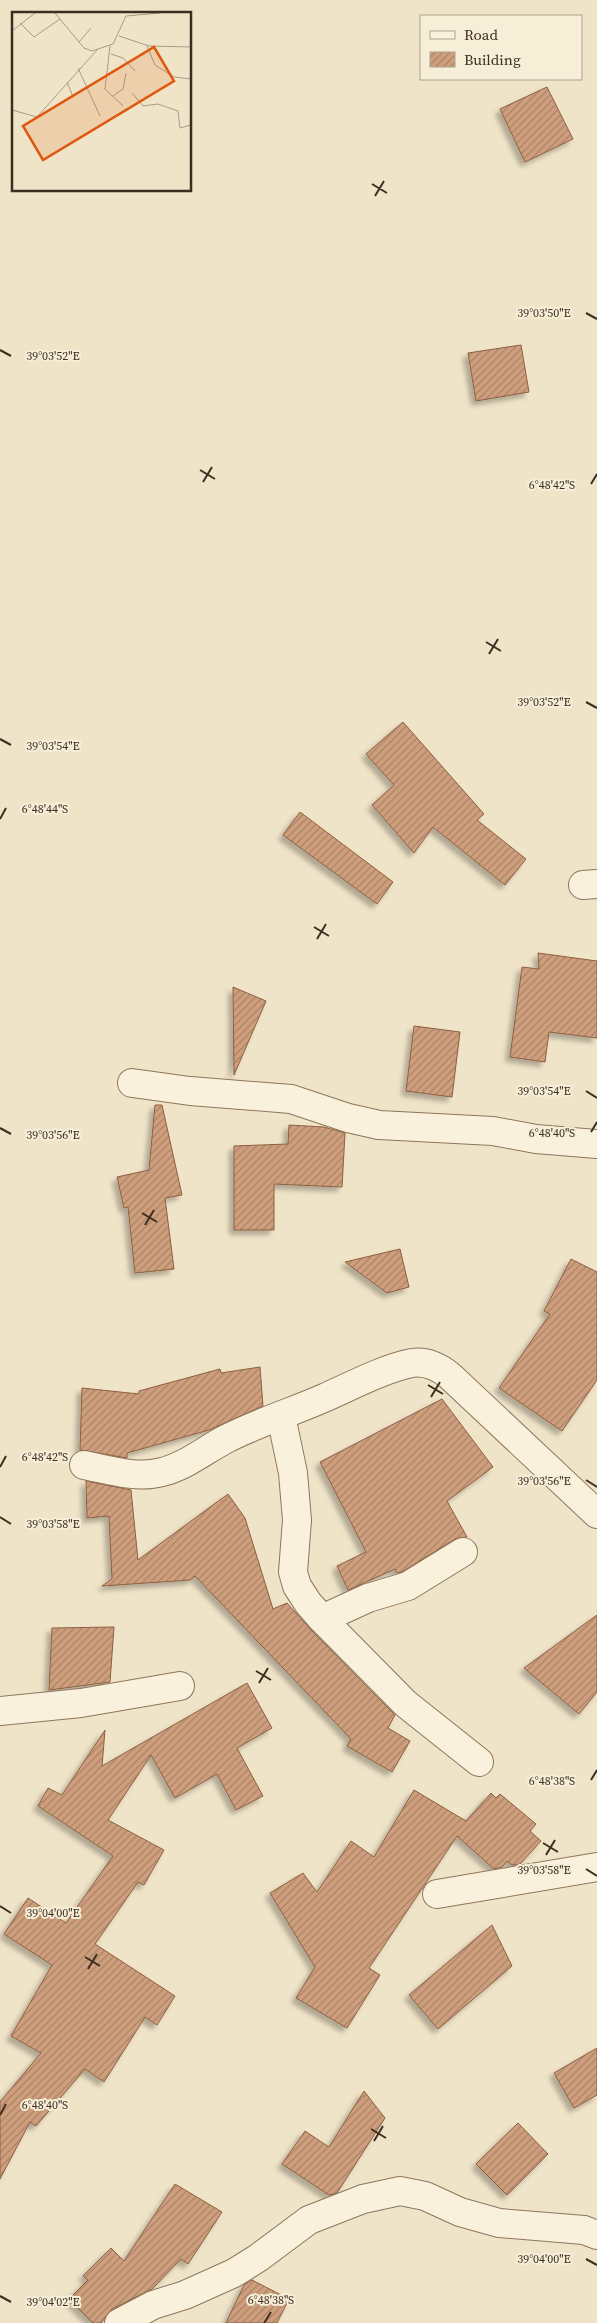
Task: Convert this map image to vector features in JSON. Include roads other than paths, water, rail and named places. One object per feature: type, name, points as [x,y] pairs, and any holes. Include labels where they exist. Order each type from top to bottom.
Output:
[{"type":"street","points":[[132,1083],[190,1091],[291,1099],[379,1126],[493,1131],[536,1139],[597,1144]]},
{"type":"street","points":[[84,1465],[126,1473],[150,1474],[163,1472],[193,1459],[226,1439],[399,1367],[413,1363],[426,1364],[439,1368],[450,1376],[597,1514]]},
{"type":"street","points":[[281,1416],[293,1473],[297,1520],[293,1572],[302,1595],[322,1619],[411,1709],[479,1762]]},
{"type":"street","points":[[322,1619],[368,1598],[408,1586],[463,1552]]},
{"type":"street","points":[[0,1711],[81,1703],[180,1686]]},
{"type":"street","points":[[437,1894],[597,1868]]},
{"type":"street","points":[[119,2323],[153,2305],[185,2295],[234,2273],[258,2258],[309,2220],[363,2199],[400,2191],[424,2196],[460,2212],[499,2223],[584,2230],[597,2235]]}]
